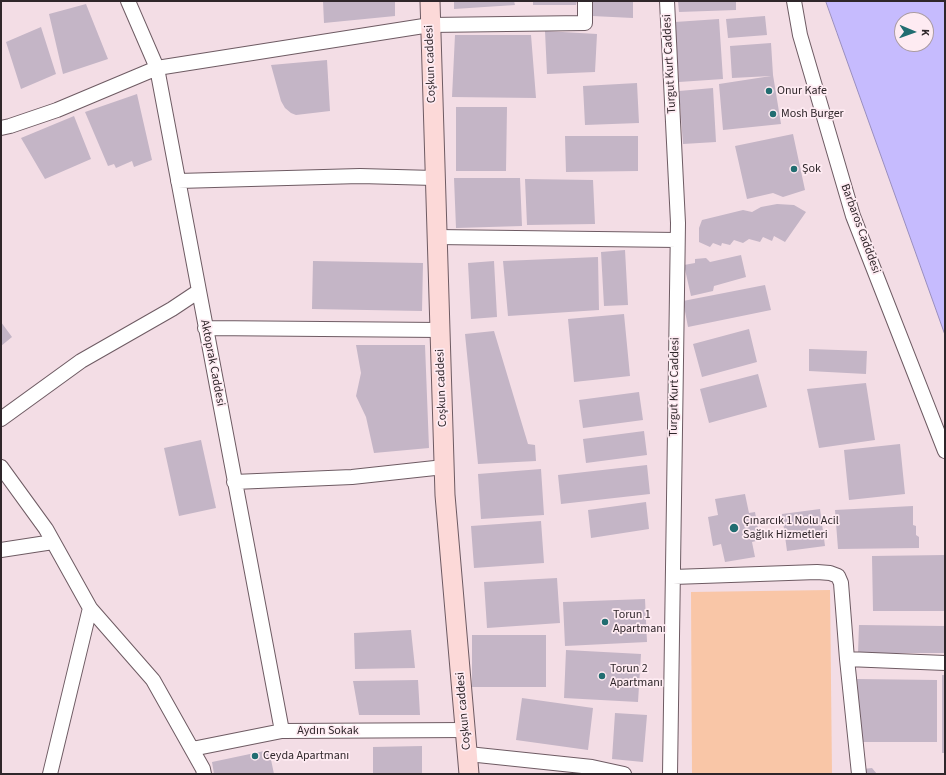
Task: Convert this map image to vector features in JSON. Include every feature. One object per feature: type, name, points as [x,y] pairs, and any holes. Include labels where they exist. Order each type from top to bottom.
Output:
[{"type":"street","name":"Aktoprak Caddesi","points":[[128,1],[157,68],[282,731]]},
{"type":"street","name":"Coşkun caddesi","points":[[430,1],[434,178],[445,495],[469,774]]},
{"type":"street","points":[[1,128],[57,110],[157,68],[430,25],[585,23],[584,1]]},
{"type":"street","name":"Turgut Kurt Caddesi","points":[[667,1],[678,240],[670,774]]},
{"type":"street","name":"Barbaros Cadddesi","points":[[794,1],[800,36],[853,216],[945,451]]},
{"type":"street","points":[[178,180],[360,176],[434,178]]},
{"type":"street","points":[[436,237],[678,240]]},
{"type":"street","points":[[1,420],[81,361],[172,308],[198,291]]},
{"type":"street","points":[[206,328],[440,330]]},
{"type":"street","points":[[1,467],[46,529],[90,608],[152,680],[192,749],[203,769],[204,774]]},
{"type":"street","points":[[234,482],[352,478],[444,467]]},
{"type":"street","points":[[1,550],[53,542]]},
{"type":"street","points":[[673,577],[817,572],[830,573],[838,576],[841,582],[847,659],[859,774]]},
{"type":"street","points":[[50,774],[90,608]]},
{"type":"street","points":[[847,659],[945,663]]},
{"type":"street","name":"Aydın Sokak","points":[[192,749],[282,731],[466,730]]},
{"type":"street","points":[[468,754],[592,767],[624,774]]},
{"type":"shaded area","points":[[826,1],[945,1],[945,335],[837,33]]},
{"type":"shaded area","points":[[830,590],[832,774],[692,774],[691,592]]},
{"type":"building","points":[[323,1],[395,1],[395,16],[324,23]]},
{"type":"building","points":[[454,1],[514,1],[515,5],[454,9]]},
{"type":"building","points":[[533,1],[577,1],[576,5],[533,5]]},
{"type":"building","points":[[592,1],[633,1],[633,18],[592,16]]},
{"type":"building","points":[[678,1],[736,1],[736,10],[679,12]]},
{"type":"building","points":[[86,4],[108,59],[63,74],[49,14]]},
{"type":"building","points":[[765,16],[767,35],[728,38],[726,19]]},
{"type":"building","points":[[719,19],[723,79],[679,82],[675,22]]},
{"type":"building","points":[[41,27],[56,74],[21,89],[6,42]]},
{"type":"building","points":[[545,31],[597,34],[595,72],[547,74]]},
{"type":"building","points":[[455,35],[531,35],[536,98],[452,97]]},
{"type":"building","points":[[771,43],[773,75],[781,124],[723,130],[719,84],[771,76],[732,78],[730,46]]},
{"type":"building","points":[[327,60],[330,111],[296,115],[291,113],[285,108],[281,101],[271,65]]},
{"type":"building","points":[[637,83],[639,123],[585,125],[583,86]]},
{"type":"building","points":[[713,88],[716,142],[683,144],[679,91]]},
{"type":"building","points":[[137,94],[152,160],[134,167],[132,161],[116,168],[114,164],[108,166],[85,112]]},
{"type":"building","points":[[456,107],[507,107],[506,171],[456,171]]},
{"type":"building","points":[[74,116],[91,159],[45,179],[21,138]]},
{"type":"building","points":[[793,134],[805,190],[783,197],[773,193],[747,199],[735,146]]},
{"type":"building","points":[[565,136],[638,136],[638,171],[566,172]]},
{"type":"building","points":[[454,178],[520,178],[522,226],[456,228]]},
{"type":"building","points":[[525,179],[593,180],[595,224],[527,225]]},
{"type":"building","points":[[777,204],[794,205],[806,212],[785,242],[774,236],[772,241],[763,237],[760,242],[749,239],[743,243],[734,240],[730,245],[722,243],[721,246],[713,243],[710,247],[699,242],[699,228],[702,220],[743,210],[752,212],[761,207]]},
{"type":"building","points":[[625,250],[628,305],[604,306],[601,252]]},
{"type":"building","points":[[741,255],[746,277],[714,286],[713,291],[691,296],[684,265],[695,263],[695,259],[706,258],[710,262]]},
{"type":"building","points":[[598,257],[599,310],[508,316],[503,261]]},
{"type":"building","points":[[313,261],[423,263],[422,311],[312,309]]},
{"type":"building","points":[[494,261],[497,317],[471,319],[468,263]]},
{"type":"building","points":[[765,285],[771,310],[688,327],[683,301]]},
{"type":"building","points":[[624,314],[630,376],[574,382],[568,319]]},
{"type":"building","points":[[1,322],[12,337],[1,346]]},
{"type":"building","points":[[749,329],[757,362],[702,377],[693,344]]},
{"type":"building","points":[[494,331],[528,444],[535,445],[536,461],[478,464],[465,334]]},
{"type":"building","points":[[356,345],[425,345],[429,448],[374,453],[366,417],[356,396],[361,373]]},
{"type":"building","points":[[809,349],[867,351],[866,374],[809,371]]},
{"type":"building","points":[[758,374],[767,407],[709,423],[700,389]]},
{"type":"building","points":[[866,383],[875,440],[819,448],[807,389]]},
{"type":"building","points":[[639,392],[643,420],[583,428],[579,400]]},
{"type":"building","points":[[644,431],[647,455],[586,463],[583,439]]},
{"type":"building","points":[[201,440],[216,508],[179,516],[164,448]]},
{"type":"building","points":[[900,444],[905,494],[849,500],[844,450]]},
{"type":"building","points":[[647,465],[650,494],[561,504],[558,475]]},
{"type":"building","points":[[541,469],[544,515],[481,519],[478,474]]},
{"type":"building","name":"Çınarcık 1 Nolu Acil Sağlık Hizmetleri","points":[[745,494],[749,513],[755,512],[760,540],[752,542],[755,557],[725,562],[721,544],[713,546],[708,517],[718,515],[715,499]]},
{"type":"building","points":[[646,502],[649,529],[591,538],[588,510]]},
{"type":"building","points":[[913,506],[913,525],[916,526],[916,535],[919,537],[919,548],[838,549],[835,510]]},
{"type":"building","points":[[820,509],[825,546],[787,551],[782,514]]},
{"type":"building","points":[[541,521],[544,563],[474,568],[471,526]]},
{"type":"building","points":[[945,555],[945,611],[873,611],[872,556]]},
{"type":"building","points":[[557,578],[560,623],[487,628],[484,582]]},
{"type":"building","name":"Torun 1 Apartmanı","points":[[645,599],[647,642],[565,646],[563,602]]},
{"type":"building","points":[[859,625],[945,626],[945,653],[858,653]]},
{"type":"building","points":[[411,630],[415,668],[355,669],[354,633]]},
{"type":"building","points":[[472,635],[546,635],[546,687],[472,687]]},
{"type":"building","name":"Torun 2 Apartmanı","points":[[566,650],[641,654],[638,702],[564,698]]},
{"type":"building","points":[[942,675],[945,675],[945,753],[942,753]]},
{"type":"building","points":[[857,679],[937,680],[937,742],[861,742]]},
{"type":"building","points":[[418,680],[420,715],[359,715],[353,681]]},
{"type":"building","points":[[522,698],[593,708],[588,750],[516,740]]},
{"type":"building","points":[[615,713],[647,715],[643,762],[612,759]]},
{"type":"building","points":[[422,746],[422,774],[373,774],[373,747]]},
{"type":"building","name":"Ceyda Apartmanı","points":[[269,750],[274,774],[214,774],[212,762]]},
{"type":"building","points":[[872,768],[877,774],[863,774],[863,769]]},
{"type":"place","name":"Onur Kafe","points":[[769,91]]},
{"type":"place","name":"Mosh Burger","points":[[773,114]]},
{"type":"place","name":"Şok","points":[[794,169]]},
{"type":"place","name":"Çınarcık 1 Nolu Acil Sağlık Hizmetleri","points":[[734,528]]},
{"type":"place","name":"Torun 1 Apartmanı","points":[[605,622]]},
{"type":"place","name":"Torun 2 Apartmanı","points":[[602,676]]},
{"type":"place","name":"Ceyda Apartmanı","points":[[255,756]]}]
